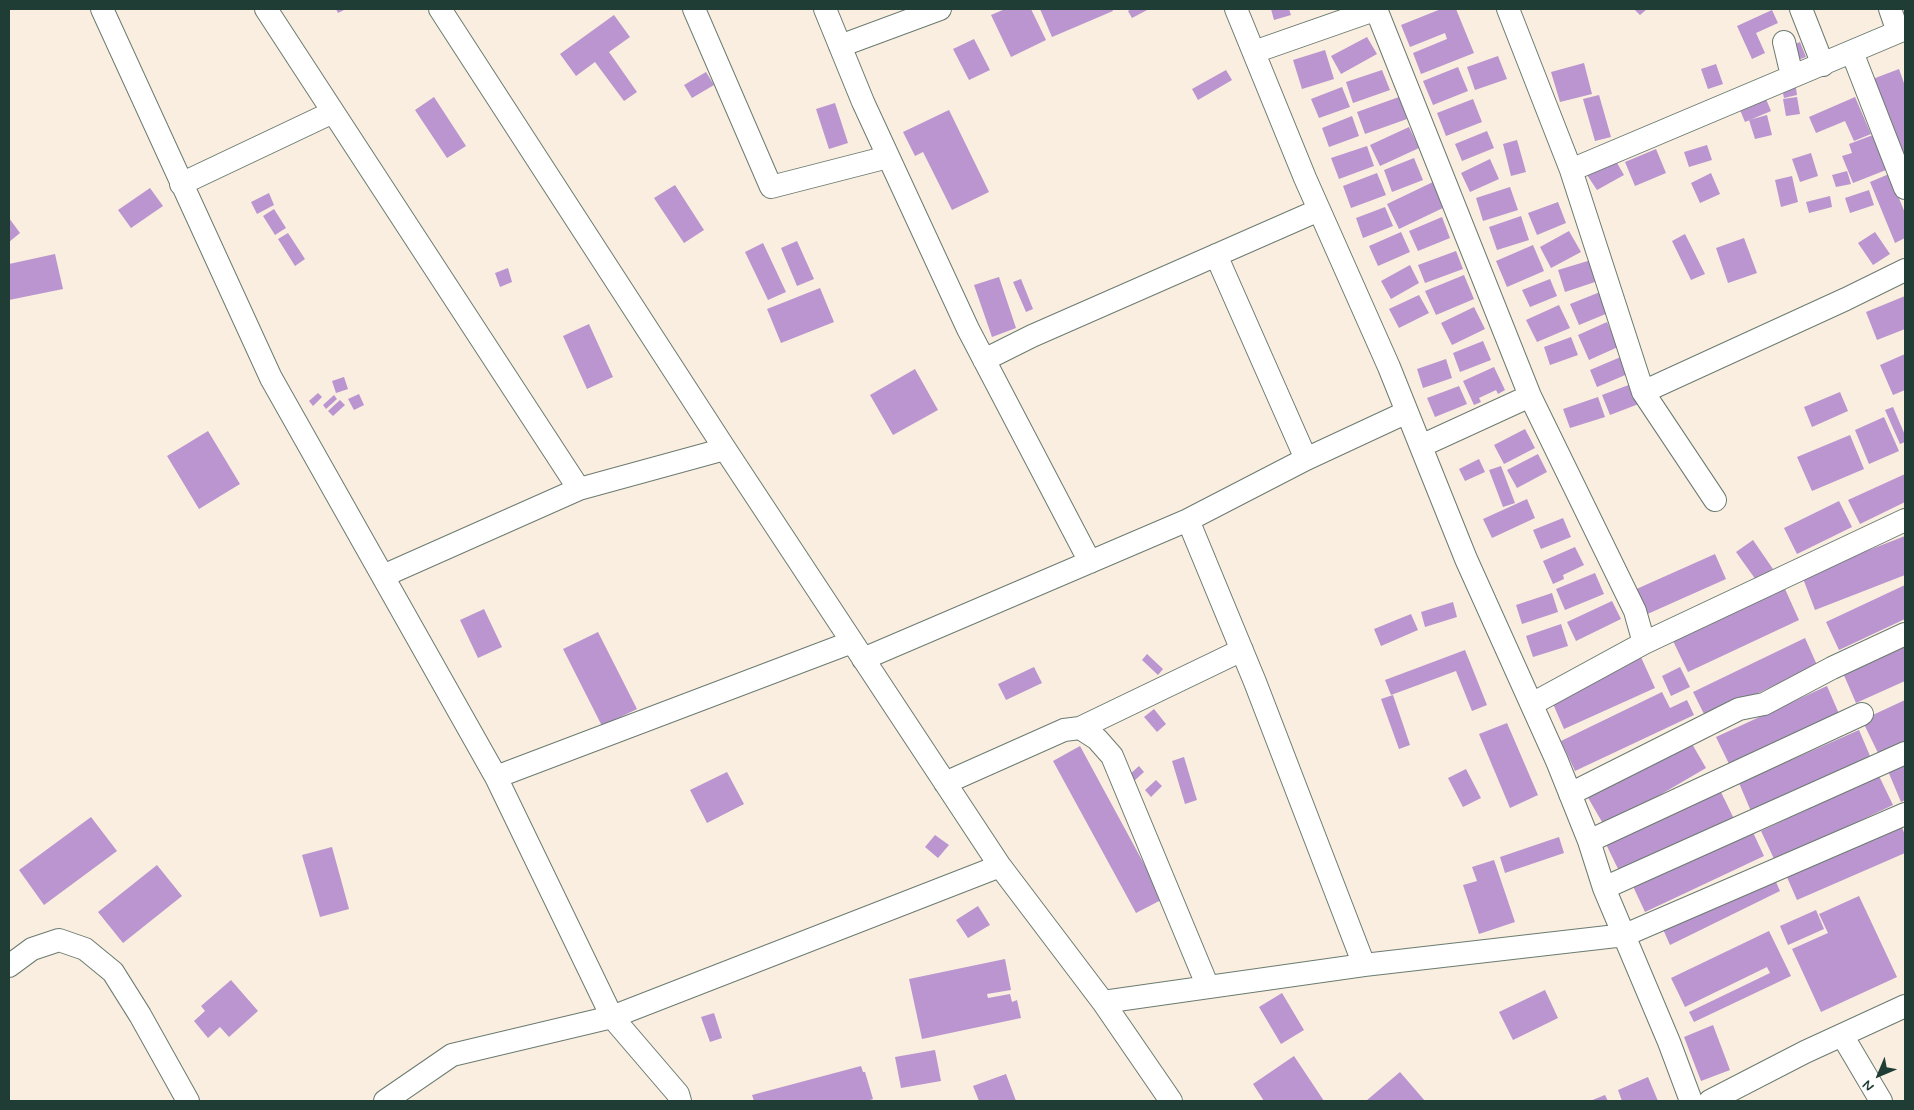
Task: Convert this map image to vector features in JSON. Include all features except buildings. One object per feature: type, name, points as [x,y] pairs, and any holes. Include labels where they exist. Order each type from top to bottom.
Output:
[{"type":"street","points":[[102,9],[271,378],[496,777],[612,1017],[678,1094],[680,1101]]},
{"type":"street","points":[[266,9],[579,489]]},
{"type":"street","points":[[440,9],[725,449],[1000,866],[1102,1002],[1171,1101]]},
{"type":"street","points":[[694,9],[771,187],[888,157]]},
{"type":"street","points":[[825,9],[888,157],[984,360],[1090,562]]},
{"type":"street","points":[[840,46],[939,9]]},
{"type":"street","points":[[1236,9],[1319,210],[1407,412],[1466,559],[1532,704],[1570,794],[1589,841],[1604,888],[1669,1042],[1691,1101]]},
{"type":"street","points":[[1254,52],[1376,9],[1530,396],[1634,611],[1644,643]]},
{"type":"street","points":[[1508,9],[1571,170],[1643,392],[1715,500]]},
{"type":"street","points":[[1800,9],[1823,65]]},
{"type":"street","points":[[1571,170],[1902,30],[1890,9]]},
{"type":"street","points":[[1784,42],[1792,76]]},
{"type":"street","points":[[1852,52],[1905,188]]},
{"type":"street","points":[[182,184],[333,112]]},
{"type":"street","points":[[984,360],[1032,336],[1319,210]]},
{"type":"street","points":[[1216,255],[1306,460]]},
{"type":"street","points":[[1643,392],[1905,270]]},
{"type":"street","points":[[1421,446],[1530,396]]},
{"type":"street","points":[[496,777],[858,650],[1090,562],[1188,520],[1306,460],[1407,412]]},
{"type":"street","points":[[382,576],[579,489],[725,449]]},
{"type":"street","points":[[1188,520],[1242,650],[1364,965]]},
{"type":"street","points":[[1532,704],[1644,643],[1905,520]]},
{"type":"street","points":[[1570,794],[1739,709],[1764,704],[1832,668],[1905,634]]},
{"type":"street","points":[[945,783],[1064,730],[1080,728],[1242,650]]},
{"type":"street","points":[[1589,841],[1862,714]]},
{"type":"street","points":[[1080,728],[1097,739],[1112,756],[1208,986]]},
{"type":"street","points":[[1604,888],[1905,753]]},
{"type":"street","points":[[1102,1002],[1364,965],[1625,935],[1905,814]]},
{"type":"street","points":[[385,1101],[452,1055],[612,1017],[1000,866]]},
{"type":"street","points":[[9,966],[32,949],[58,940],[86,949],[113,972],[140,1015],[188,1101]]},
{"type":"street","points":[[1710,1101],[1842,1035],[1905,1006]]},
{"type":"street","points":[[1842,1035],[1881,1101]]}]
